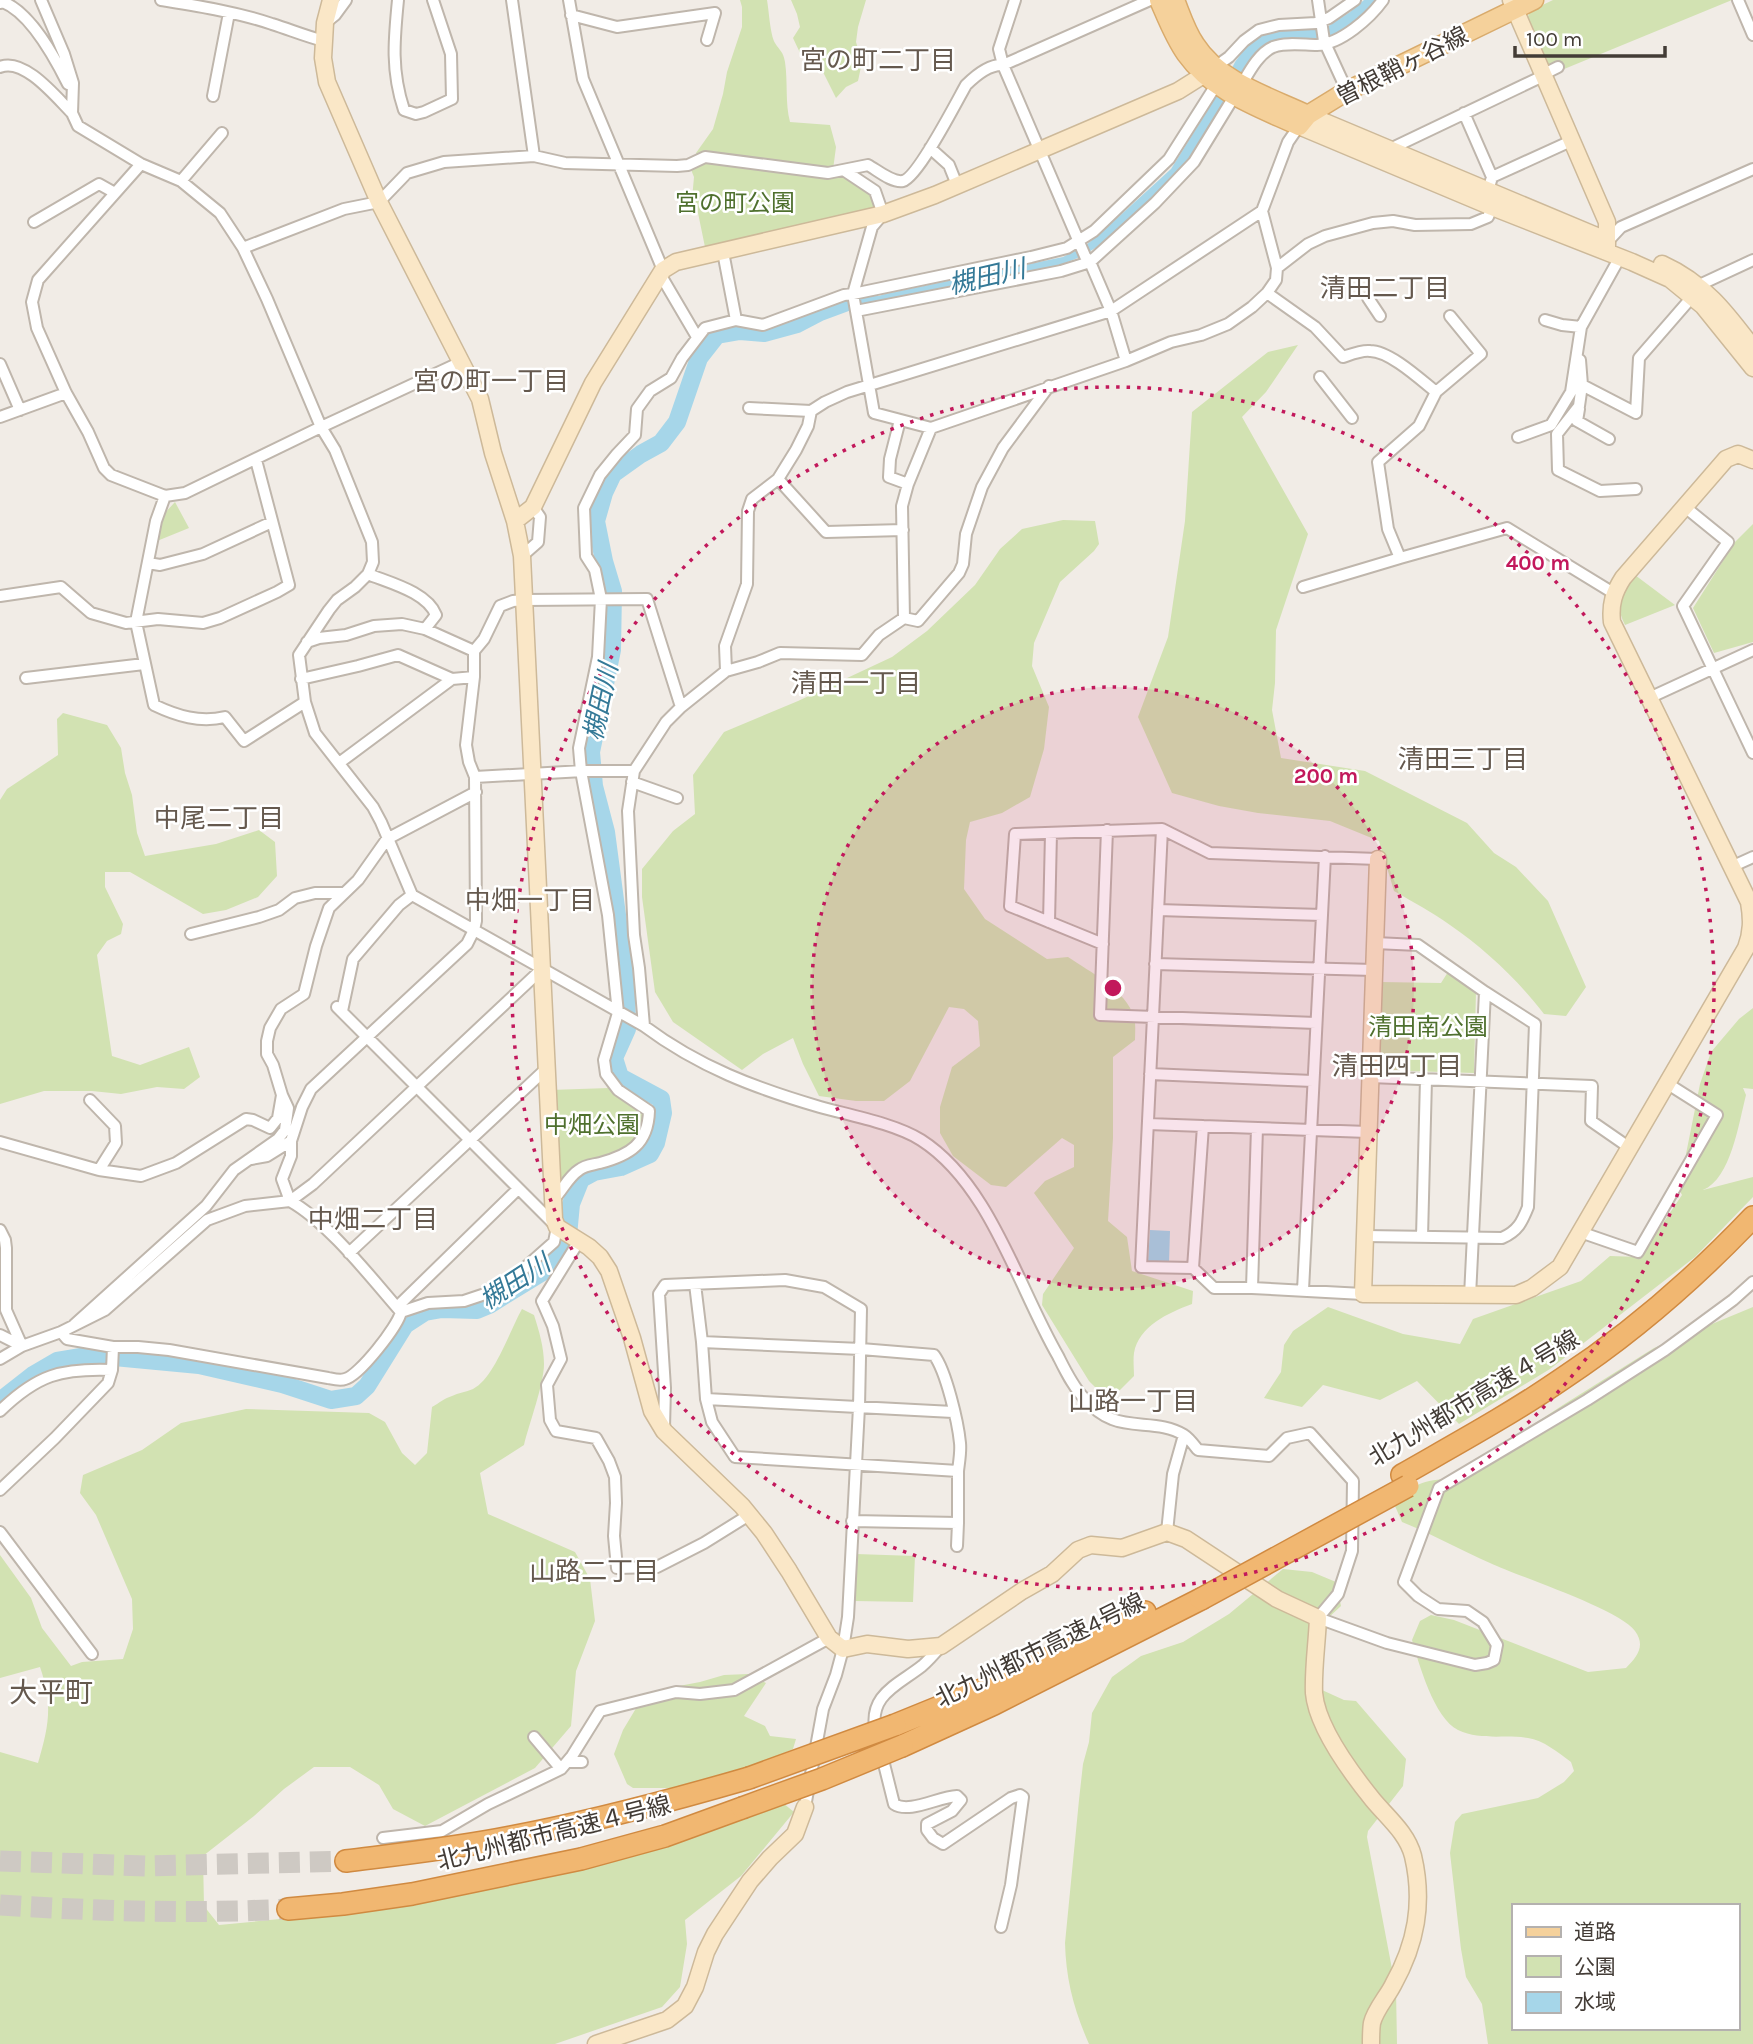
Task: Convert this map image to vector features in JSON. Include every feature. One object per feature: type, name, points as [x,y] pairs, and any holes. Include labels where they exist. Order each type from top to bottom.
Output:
[{"type":"highway","name":"北九州都市高速４号線","points":[[1405,1480],[1586,1362],[1656,1309],[1753,1217]]},
{"type":"highway","name":"北九州都市高速４号線","points":[[1198,1592],[1526,1418],[1617,1357],[1705,1283],[1753,1235]]},
{"type":"highway","name":"北九州都市高速4号線","points":[[899,1736],[995,1704],[1198,1592]]},
{"type":"highway","name":"北九州都市高速４号線","points":[[346,1861],[509,1838],[660,1803],[899,1736]]},
{"type":"highway","name":"北九州都市高速４号線","points":[[288,1909],[412,1894],[581,1859],[664,1836],[822,1779],[899,1736]]},
{"type":"main road","points":[[1159,0],[1175,37],[1187,55],[1226,82],[1304,121]]},
{"type":"main road","points":[[1175,0],[1196,47],[1226,82]]},
{"type":"main road","name":"曽根鞘ヶ谷線","points":[[1304,121],[1347,91],[1513,5],[1534,0]]},
{"type":"street","points":[[41,0],[73,83],[72,113]]},
{"type":"street","points":[[161,0],[229,13],[324,41]]},
{"type":"street","points":[[331,0],[325,23],[323,58],[327,82],[379,202],[480,399],[493,453],[515,521],[522,556],[554,1219],[568,1234]]},
{"type":"street","points":[[325,23],[346,0]]},
{"type":"street","points":[[398,0],[393,48],[400,97],[404,110],[416,114],[452,99],[452,54],[433,0]]},
{"type":"street","points":[[512,0],[534,156]]},
{"type":"street","points":[[569,0],[583,79],[662,272],[697,337]]},
{"type":"street","points":[[1015,0],[999,49],[1003,65],[1111,311],[1126,361]]},
{"type":"street","points":[[243,248],[344,209],[379,202],[407,173],[430,165],[516,156],[534,156],[565,163],[677,166],[705,157],[828,173],[868,165],[895,181],[902,181],[907,179],[930,148],[966,85],[994,64],[1003,65],[1150,0]]},
{"type":"street","points":[[1318,0],[1325,43],[1347,91]]},
{"type":"street","points":[[856,309],[1061,271],[1088,259],[1155,203],[1194,162],[1226,82],[1229,57],[1244,41],[1259,30],[1279,25],[1320,24],[1355,0]]},
{"type":"street","points":[[553,1200],[578,1170],[627,1153],[640,1144],[648,1124],[649,1111],[618,1090],[606,1074],[604,1060],[618,1013],[608,915],[579,748],[609,599],[586,556],[584,508],[600,475],[635,435],[637,409],[650,391],[671,378],[682,358],[705,328],[736,320],[762,325],[844,295],[1031,257],[1067,248],[1079,242],[1169,159],[1226,82],[1275,46],[1325,43],[1357,27],[1383,0]]},
{"type":"street","points":[[1738,0],[1753,35]]},
{"type":"street","points":[[0,3],[12,6],[27,20],[61,71],[72,93]]},
{"type":"street","points":[[1513,5],[1550,71],[1571,141],[1607,222],[1612,250]]},
{"type":"street","points":[[213,96],[229,13]]},
{"type":"street","points":[[571,15],[617,27],[715,13],[707,40]]},
{"type":"street","points":[[0,67],[7,64],[21,67],[72,113],[78,125],[141,164],[181,181],[220,213],[243,248],[321,427],[335,450],[372,542],[373,562],[368,574],[337,600],[299,655],[305,702],[315,733],[373,807],[412,895],[639,1023],[702,1064],[749,1084],[875,1122],[922,1141],[955,1168],[982,1206],[1050,1342],[1082,1396],[1112,1420],[1163,1427],[1184,1435],[1198,1450],[1269,1456],[1287,1438],[1310,1433],[1353,1481],[1352,1551],[1338,1594],[1318,1618],[1314,1696],[1334,1744],[1361,1785],[1403,1834],[1413,1854],[1418,1893],[1415,1934],[1406,1960],[1372,2021],[1371,2044]]},
{"type":"street","points":[[1390,149],[1550,71]]},
{"type":"street","points":[[515,521],[533,507],[593,383],[662,272],[676,262],[883,214],[1178,91],[1226,82]]},
{"type":"street","points":[[1277,268],[1308,244],[1337,232],[1373,223],[1471,223],[1488,216],[1491,192],[1464,113]]},
{"type":"street","points":[[1304,121],[1491,192]]},
{"type":"street","points":[[1304,121],[1390,149],[1491,192],[1612,250],[1675,270],[1753,368]]},
{"type":"street","points":[[883,214],[872,227],[853,294],[874,413],[931,428],[1126,361],[1171,342],[1201,335],[1228,324],[1252,307],[1276,280],[1277,268],[1262,211],[1288,142],[1304,121]]},
{"type":"street","points":[[181,181],[222,133]]},
{"type":"street","points":[[1491,192],[1571,141]]},
{"type":"street","points":[[930,148],[949,164],[957,185]]},
{"type":"street","points":[[141,164],[38,280],[32,302],[37,328],[66,393],[104,468],[111,475],[165,496],[185,493],[461,362]]},
{"type":"street","points":[[1518,437],[1551,425],[1571,392],[1581,327],[1621,227],[1753,169]]},
{"type":"street","points":[[845,171],[875,191],[883,214]]},
{"type":"street","points":[[902,181],[911,204]]},
{"type":"street","points":[[34,222],[99,184],[115,193]]},
{"type":"street","points":[[749,408],[811,411],[834,397],[869,385],[1111,311],[1262,211]]},
{"type":"street","points":[[723,251],[736,320]]},
{"type":"street","points":[[1582,385],[1636,413],[1639,358],[1692,292],[1753,260]]},
{"type":"street","points":[[1692,292],[1726,311],[1753,347]]},
{"type":"street","points":[[1267,293],[1315,327],[1343,357],[1368,350],[1379,352],[1436,392]]},
{"type":"street","points":[[1368,298],[1380,316]]},
{"type":"street","points":[[1399,558],[1388,529],[1378,461],[1419,426],[1436,392],[1481,354],[1450,316]]},
{"type":"street","points":[[1545,320],[1581,327]]},
{"type":"street","points":[[1578,343],[1582,385],[1577,421],[1609,439]]},
{"type":"street","points":[[0,364],[3,380],[20,410]]},
{"type":"street","points":[[1320,377],[1352,418]]},
{"type":"street","points":[[639,1023],[639,968],[634,935],[628,811],[633,777],[666,722],[726,671],[780,653],[862,655],[879,635],[904,618],[918,621],[960,573],[966,534],[982,487],[1003,448],[1049,386]]},
{"type":"street","points":[[0,417],[66,393]]},
{"type":"street","points":[[1580,406],[1557,434],[1558,470],[1600,491],[1636,489]]},
{"type":"street","points":[[726,671],[725,646],[747,584],[748,511],[752,499],[778,479],[808,426],[811,411]]},
{"type":"street","points":[[900,419],[890,459],[889,477],[908,484]]},
{"type":"street","points":[[904,618],[902,506],[931,428]]},
{"type":"street","points":[[1162,829],[1142,1267],[1193,1268],[1213,1288],[1471,1296],[1516,1295],[1532,1288],[1560,1267],[1668,1084],[1746,948],[1750,936],[1752,920],[1749,902],[1612,622],[1611,611],[1623,578],[1726,459],[1738,454],[1753,460]]},
{"type":"street","points":[[0,596],[61,587],[91,613],[126,623],[159,619],[203,623],[220,618],[289,585],[256,460]]},
{"type":"street","points":[[778,479],[826,532],[903,530]]},
{"type":"street","points":[[165,496],[156,521],[136,622],[154,705],[193,719],[211,720],[225,717],[244,741],[305,702]]},
{"type":"street","points":[[522,556],[538,542],[540,517],[533,507]]},
{"type":"street","points":[[1685,507],[1728,542],[1683,606],[1753,753]]},
{"type":"street","points":[[148,563],[160,565],[203,554],[272,522]]},
{"type":"street","points":[[1303,587],[1507,528],[1615,594]]},
{"type":"street","points":[[368,574],[424,597],[436,615],[425,629]]},
{"type":"street","points":[[61,1332],[67,1339],[113,1347],[169,1350],[328,1378],[345,1380],[357,1372],[400,1318],[399,1310],[349,1253],[305,1209],[290,1201],[282,1179],[291,1156],[291,1141],[311,1089],[467,944],[474,930],[475,777],[466,745],[474,677],[474,651],[484,639],[500,606],[513,601],[647,599],[681,707]]},
{"type":"street","points":[[306,642],[346,635],[374,626],[402,624],[425,629],[474,651]]},
{"type":"street","points":[[1649,698],[1753,650]]},
{"type":"street","points":[[301,679],[398,654],[452,679],[474,677]]},
{"type":"street","points":[[26,678],[144,664]]},
{"type":"street","points":[[339,763],[452,679]]},
{"type":"street","points":[[475,777],[598,771],[633,777],[677,798]]},
{"type":"street","points":[[74,1325],[96,1308],[206,1206],[234,1170],[278,1139],[285,1130],[288,1108],[267,1054],[267,1041],[270,1028],[281,1009],[303,994],[309,986],[316,946],[329,908],[358,880],[387,839],[475,792]]},
{"type":"street","points":[[1103,944],[1010,906],[1015,834],[1162,829],[1210,853],[1378,859],[1363,1294]]},
{"type":"street","points":[[1107,830],[1100,1015],[1316,1023]]},
{"type":"street","points":[[1049,922],[1051,833]]},
{"type":"street","points":[[1303,1290],[1325,856]]},
{"type":"street","points":[[1731,867],[1753,857]]},
{"type":"street","points":[[191,934],[259,917],[279,910],[295,898],[315,893],[343,893]]},
{"type":"street","points":[[412,895],[399,905],[353,959],[340,1009],[518,1189],[568,1234],[600,1257],[609,1271],[632,1338],[652,1411],[664,1431],[749,1515],[789,1571],[829,1638],[843,1649],[867,1644],[908,1649],[941,1646]]},
{"type":"street","points":[[1158,910],[1322,915]]},
{"type":"street","points":[[1365,1236],[1502,1238],[1515,1232],[1528,1207],[1533,1083],[1535,1024],[1419,945],[1375,943]]},
{"type":"street","points":[[1155,964],[1374,970]]},
{"type":"street","points":[[0,1359],[22,1346],[61,1332],[105,1310],[207,1220],[245,1206],[290,1201],[313,1184],[542,969]]},
{"type":"street","points":[[1471,1296],[1485,992]]},
{"type":"street","points":[[349,1253],[546,1069]]},
{"type":"street","points":[[1150,1074],[1313,1081]]},
{"type":"street","points":[[1370,1077],[1592,1086],[1591,1121],[1630,1148]]},
{"type":"street","points":[[1422,1237],[1426,1079]]},
{"type":"street","points":[[1580,1232],[1638,1252],[1717,1115],[1668,1084]]},
{"type":"street","points":[[0,1142],[99,1170],[141,1176],[176,1163],[246,1119],[270,1128],[278,1118],[282,1095]]},
{"type":"street","points":[[90,1100],[115,1126],[116,1143],[99,1170]]},
{"type":"street","points":[[1148,1124],[1368,1132]]},
{"type":"street","points":[[1193,1268],[1203,1126]]},
{"type":"street","points":[[1252,1288],[1257,1128]]},
{"type":"street","points":[[251,1159],[267,1156],[291,1141]]},
{"type":"street","points":[[399,1310],[518,1189]]},
{"type":"street","points":[[0,1230],[6,1248],[6,1310],[22,1346]]},
{"type":"street","points":[[399,1310],[428,1303],[464,1301],[491,1292],[568,1234]]},
{"type":"street","points":[[568,1234],[542,1301],[553,1326],[561,1359],[547,1385],[550,1420],[556,1431],[596,1438],[609,1461],[615,1477],[614,1536],[617,1568],[657,1567],[704,1543],[749,1515]]},
{"type":"street","points":[[596,2044],[667,2020],[685,2006],[715,1934],[750,1881],[795,1834],[805,1807],[823,1709],[836,1675],[848,1617],[859,1407],[861,1309],[824,1287],[785,1280],[665,1285],[659,1294],[665,1388],[664,1431]]},
{"type":"street","points":[[1002,1927],[1011,1885],[1023,1797],[1020,1795],[1012,1798],[943,1844],[933,1838],[927,1830],[928,1824],[952,1811],[961,1800],[957,1796],[948,1797],[909,1808],[900,1808],[894,1804],[873,1720],[875,1710],[890,1688],[924,1665],[941,1646],[1052,1574],[1078,1550],[1091,1545],[1122,1548],[1167,1532],[1186,1539],[1277,1600],[1318,1618],[1387,1643],[1475,1665],[1494,1660],[1497,1645],[1483,1622],[1467,1611],[1438,1609],[1419,1597],[1404,1582],[1439,1488],[1665,1350],[1753,1282]]},
{"type":"street","points":[[695,1284],[706,1399],[712,1422],[735,1457],[958,1471]]},
{"type":"street","points":[[0,1335],[22,1346]]},
{"type":"street","points":[[702,1342],[934,1355],[940,1363],[961,1447],[957,1546]]},
{"type":"street","points":[[0,1490],[108,1383],[113,1347]]},
{"type":"street","points":[[0,1411],[27,1387],[54,1374],[112,1369]]},
{"type":"street","points":[[706,1399],[953,1412]]},
{"type":"street","points":[[1167,1532],[1173,1474],[1184,1435]]},
{"type":"street","points":[[852,1521],[958,1523]]},
{"type":"street","points":[[0,1532],[92,1654]]},
{"type":"street","points":[[564,1766],[600,1711],[677,1692],[700,1694],[734,1690],[829,1638]]},
{"type":"street","points":[[534,1737],[564,1766]]},
{"type":"street","points":[[383,1838],[442,1831],[488,1804],[564,1766],[582,1762]]},
{"type":"green space","name":"宮の町公園","points":[[740,0],[767,0],[773,39],[785,62],[790,122],[830,125],[836,147],[832,177],[845,176],[873,196],[878,210],[705,247],[698,213],[691,210],[694,177],[690,167],[699,164],[696,153],[713,129],[727,72],[742,27]]},
{"type":"green space","points":[[791,0],[866,0],[856,42],[862,62],[858,81],[846,87],[836,98],[819,64],[801,55],[793,38],[800,27]]},
{"type":"green space","points":[[1553,0],[1732,0],[1552,74],[1527,19],[1530,11]]},
{"type":"green space","points":[[1298,345],[1266,392],[1242,417],[1308,534],[1276,630],[1272,710],[1281,758],[1365,771],[1467,823],[1494,853],[1516,867],[1548,901],[1586,987],[1566,1016],[1544,1014],[1501,966],[1476,944],[1394,891],[1379,841],[1330,821],[1258,813],[1172,793],[1138,717],[1168,637],[1185,521],[1192,412],[1268,352]]},
{"type":"green space","points":[[175,502],[189,528],[157,541],[163,515]]},
{"type":"green space","points":[[1063,520],[1095,521],[1099,544],[1060,582],[1034,643],[1032,666],[1049,707],[1044,749],[1030,797],[1002,813],[970,822],[966,840],[964,889],[985,919],[1047,959],[1068,957],[1096,975],[1123,998],[1134,1017],[1135,1040],[1113,1057],[1113,1138],[1108,1221],[1127,1237],[1132,1271],[1193,1291],[1192,1304],[1164,1316],[1142,1335],[1134,1353],[1134,1376],[1116,1394],[1101,1393],[1089,1381],[1042,1305],[1043,1294],[1074,1248],[1034,1193],[1045,1181],[1074,1167],[1074,1145],[1062,1138],[1006,1187],[991,1185],[953,1156],[940,1133],[940,1107],[952,1067],[980,1046],[978,1021],[964,1009],[949,1007],[910,1081],[884,1101],[856,1101],[819,1096],[793,1038],[763,1054],[742,1070],[673,1022],[655,992],[642,897],[642,869],[673,831],[695,814],[693,775],[724,732],[892,657],[927,631],[975,585],[1000,549],[1022,529]]},
{"type":"green space","points":[[1753,524],[1753,642],[1714,653],[1693,608],[1735,542]]},
{"type":"green space","points":[[1635,575],[1675,605],[1625,625],[1620,610],[1621,598]]},
{"type":"green space","points":[[63,713],[107,725],[121,748],[132,795],[137,833],[145,856],[216,844],[259,830],[275,842],[277,876],[258,897],[226,910],[203,914],[130,872],[105,872],[105,887],[123,924],[121,934],[107,941],[97,955],[112,1056],[140,1065],[189,1047],[200,1077],[184,1089],[157,1087],[121,1094],[44,1091],[0,1104],[0,800],[7,789],[58,755],[57,719]]},
{"type":"green space","name":"清田南公園","points":[[1448,972],[1476,991],[1474,1073],[1376,1070],[1380,982],[1441,983]]},
{"type":"green space","points":[[1753,1008],[1753,1089],[1743,1088],[1746,1095],[1727,1162],[1713,1184],[1703,1190],[1753,1177],[1753,1197],[1695,1257],[1550,1369],[1459,1424],[1417,1381],[1380,1400],[1323,1385],[1302,1407],[1264,1398],[1281,1372],[1284,1345],[1293,1331],[1328,1307],[1403,1334],[1460,1344],[1473,1319],[1581,1281],[1610,1256],[1640,1257],[1682,1195],[1679,1189],[1700,1084],[1711,1052],[1739,1019]]},
{"type":"green space","name":"中畑公園","points":[[609,1088],[644,1112],[645,1121],[634,1144],[623,1151],[587,1164],[560,1188],[550,1090]]},
{"type":"green space","points":[[1753,1307],[1753,2044],[1488,2044],[1482,2004],[1466,1977],[1450,1853],[1455,1822],[1462,1814],[1538,1798],[1564,1782],[1574,1771],[1571,1762],[1539,1741],[1519,1737],[1475,1735],[1449,1724],[1435,1703],[1412,1640],[1420,1621],[1431,1615],[1454,1620],[1588,1672],[1626,1668],[1637,1655],[1640,1642],[1635,1631],[1610,1613],[1490,1563],[1402,1522],[1395,1506],[1411,1488],[1433,1480],[1450,1479],[1654,1348]]},
{"type":"green space","points":[[522,1309],[534,1315],[542,1345],[544,1364],[539,1393],[524,1445],[480,1473],[488,1514],[575,1552],[590,1579],[595,1621],[576,1671],[571,1726],[535,1768],[425,1826],[393,1809],[379,1785],[350,1767],[314,1767],[203,1856],[204,1906],[219,1925],[395,1908],[551,1877],[671,1843],[783,1803],[794,1812],[741,1876],[685,1920],[687,1944],[680,1987],[662,2007],[555,2044],[0,2044],[0,1752],[38,1763],[45,1737],[48,1704],[40,1667],[0,1678],[0,1555],[31,1598],[42,1628],[71,1666],[82,1662],[123,1659],[133,1629],[132,1599],[96,1515],[80,1493],[83,1475],[142,1450],[181,1423],[246,1409],[369,1413],[385,1422],[402,1453],[415,1465],[427,1453],[432,1407],[481,1384],[495,1365]]},
{"type":"green space","points":[[856,1554],[915,1556],[913,1602],[854,1601]]},
{"type":"green space","points":[[1283,1569],[1312,1572],[1336,1582],[1341,1606],[1328,1618],[1313,1659],[1322,1690],[1344,1700],[1356,1701],[1406,1759],[1403,1786],[1368,1831],[1367,1837],[1396,1990],[1397,2044],[1089,2044],[1072,1995],[1065,1943],[1083,1764],[1092,1713],[1112,1677],[1141,1656],[1183,1642],[1229,1614]]},
{"type":"green space","points":[[748,1674],[766,1683],[744,1716],[765,1726],[770,1736],[796,1739],[793,1749],[753,1767],[675,1788],[633,1788],[627,1784],[614,1754],[623,1730],[638,1705],[664,1697],[679,1686],[724,1675]]},
{"type":"water","points":[[1364,0],[1379,0],[1363,18],[1332,37],[1261,52],[1245,68],[1185,167],[1104,243],[1058,266],[874,305],[863,305],[860,302],[885,294],[1063,257],[1086,245],[1171,169],[1246,47],[1260,36],[1327,27]]},
{"type":"water","points":[[1150,1230],[1170,1231],[1169,1263],[1148,1262]]},
{"type":"waterway","name":"槻田川","points":[[0,1401],[33,1375],[57,1361],[93,1355],[199,1365],[282,1384],[331,1400],[356,1396],[367,1386],[405,1325],[425,1312],[442,1309],[477,1310],[544,1271],[567,1246],[571,1204],[581,1179],[594,1172],[621,1167],[650,1154],[656,1143],[663,1113],[661,1099],[620,1077],[614,1058],[627,1029],[626,983],[606,832],[594,786],[591,752],[612,650],[613,591],[596,521],[613,474],[661,443],[677,422],[699,358],[717,335],[740,331],[764,333],[797,324],[847,302],[871,301]]},
{"type":"tunnel","points":[[0,1861],[146,1866],[346,1861]]},
{"type":"tunnel","points":[[0,1905],[144,1911],[288,1909]]},
{"type":"district","name":"宮の町二丁目","points":[[878,60]]},
{"type":"district","name":"清田二丁目","points":[[1385,288]]},
{"type":"district","name":"宮の町一丁目","points":[[491,381]]},
{"type":"district","name":"清田一丁目","points":[[856,683]]},
{"type":"district","name":"清田三丁目","points":[[1463,759]]},
{"type":"district","name":"中尾二丁目","points":[[219,818]]},
{"type":"district","name":"中畑一丁目","points":[[530,900]]},
{"type":"district","name":"清田四丁目","points":[[1397,1066]]},
{"type":"district","name":"中畑二丁目","points":[[373,1219]]},
{"type":"district","name":"山路一丁目","points":[[1133,1401]]},
{"type":"district","name":"山路二丁目","points":[[594,1571]]},
{"type":"district","name":"大平町","points":[[51,1692]]}]
